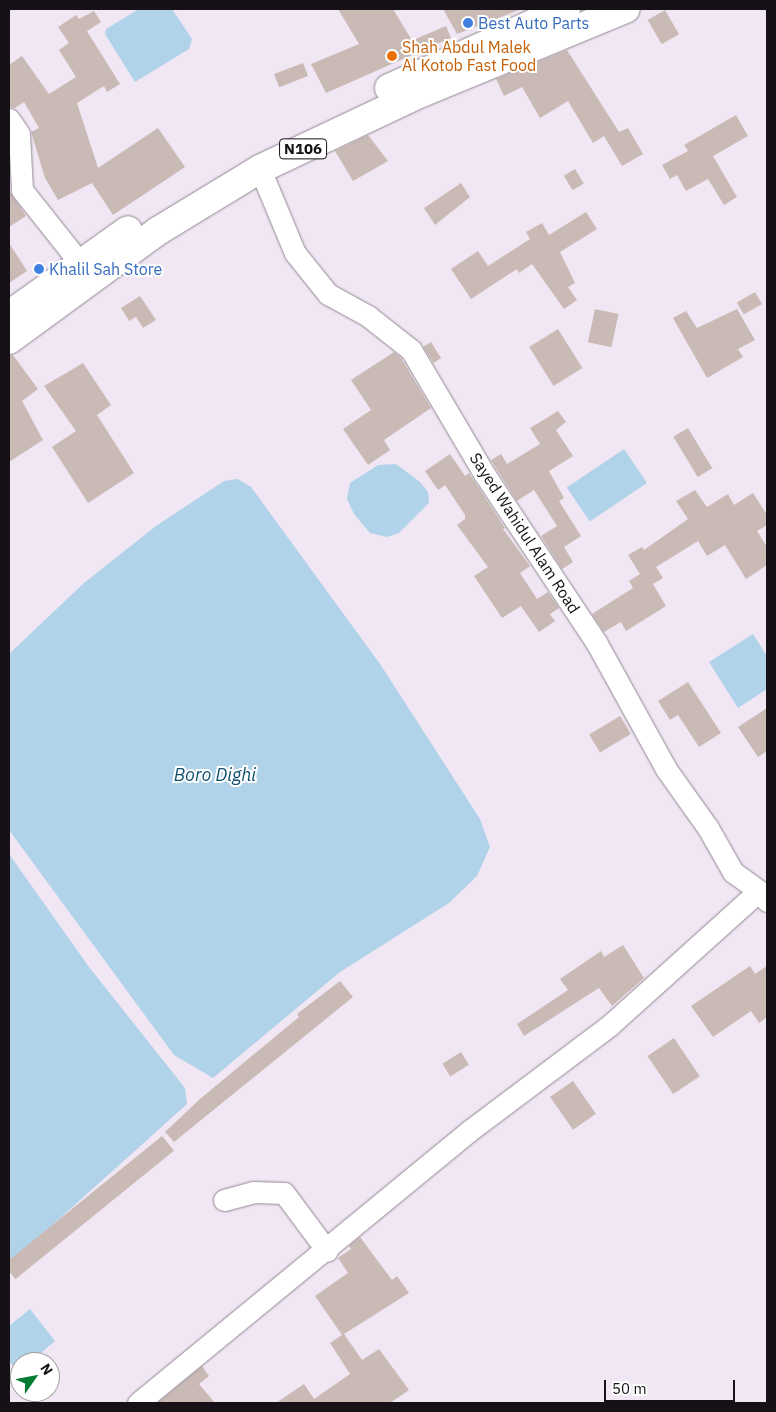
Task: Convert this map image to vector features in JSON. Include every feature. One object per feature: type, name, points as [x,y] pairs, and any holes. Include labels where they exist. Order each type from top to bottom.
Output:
[{"type":"highway","name":"N106","points":[[9,314],[79,262],[242,159],[414,77],[566,9]]},
{"type":"highway","name":"N106","points":[[9,340],[158,231],[260,169],[412,98],[626,9]]},
{"type":"street","points":[[9,119],[19,134],[22,190],[79,262]]},
{"type":"street","name":"Sayed Wahidul Alam Road","points":[[260,169],[295,253],[328,294],[368,316],[411,350],[500,498],[596,642],[666,769],[708,828],[733,872],[763,896]]},
{"type":"street","points":[[138,1403],[327,1251],[469,1131],[610,1025],[763,896]]},
{"type":"street","points":[[224,1200],[253,1192],[284,1193],[327,1251]]},
{"type":"water","points":[[139,9],[172,9],[192,39],[189,49],[135,82],[105,34],[106,29]]},
{"type":"water","points":[[624,449],[647,483],[590,522],[567,488]]},
{"type":"water","points":[[396,464],[420,482],[428,492],[429,503],[399,533],[387,537],[370,533],[354,514],[347,499],[350,483],[378,465]]},
{"type":"water","name":"Boro Dighi","points":[[238,479],[251,487],[380,664],[480,819],[490,847],[477,876],[449,903],[340,972],[213,1078],[174,1055],[9,830],[9,654],[84,583],[156,526],[224,481]]},
{"type":"water","points":[[753,634],[767,656],[767,689],[738,708],[709,662]]},
{"type":"water","points":[[9,854],[89,967],[185,1088],[187,1104],[9,1264]]},
{"type":"water","points":[[30,1309],[55,1341],[42,1352],[10,1352],[10,1362],[9,1326]]},
{"type":"building","points":[[338,9],[393,9],[419,52],[326,93],[311,64],[359,44]]},
{"type":"building","name":"Best Auto Parts","points":[[443,9],[519,9],[519,10],[457,34]]},
{"type":"building","points":[[665,10],[679,34],[662,44],[648,20]]},
{"type":"building","points":[[94,11],[101,22],[87,31],[120,84],[107,92],[104,86],[77,103],[98,168],[158,128],[185,167],[113,215],[92,183],[58,200],[45,178],[31,132],[39,128],[24,102],[15,108],[9,107],[9,65],[22,56],[49,94],[76,77],[59,50],[69,43],[58,27],[76,15],[79,19]]},
{"type":"building","points":[[446,26],[451,38],[421,51],[416,39]]},
{"type":"building","points":[[567,50],[619,132],[628,128],[643,154],[622,166],[604,136],[593,143],[568,101],[540,118],[522,87],[504,96],[496,79]]},
{"type":"building","points":[[303,63],[308,76],[279,87],[274,74]]},
{"type":"building","points":[[736,115],[748,136],[713,156],[737,197],[724,205],[708,179],[686,191],[677,175],[670,179],[662,165],[688,151],[684,145]]},
{"type":"building","points":[[368,135],[388,161],[353,181],[335,151]]},
{"type":"building","points":[[575,169],[584,184],[573,190],[564,176]]},
{"type":"building","points":[[461,183],[470,197],[435,225],[424,208]]},
{"type":"building","points":[[9,190],[26,216],[9,227]]},
{"type":"building","points":[[586,212],[597,229],[560,252],[575,283],[568,287],[577,300],[564,309],[532,264],[519,273],[517,269],[471,299],[451,269],[478,251],[488,266],[530,239],[526,232],[542,223],[549,235]]},
{"type":"building","points":[[9,243],[27,271],[9,283]]},
{"type":"building","points":[[755,292],[762,304],[744,315],[737,302]]},
{"type":"building","points":[[140,296],[156,320],[143,328],[136,317],[129,321],[121,308]]},
{"type":"building","points":[[595,309],[618,314],[611,347],[588,342]]},
{"type":"building","points":[[737,309],[755,340],[738,349],[743,357],[707,378],[673,318],[686,311],[697,328]]},
{"type":"building","points":[[558,329],[582,368],[554,386],[529,347]]},
{"type":"building","points":[[431,342],[441,358],[433,363],[423,347]]},
{"type":"building","points":[[394,352],[401,358],[431,408],[384,440],[390,450],[368,465],[343,429],[371,410],[351,380]]},
{"type":"building","points":[[9,355],[13,355],[38,389],[22,401],[43,440],[9,462]]},
{"type":"building","points":[[83,363],[111,405],[97,415],[134,473],[88,503],[52,447],[76,431],[44,386]]},
{"type":"building","points":[[558,411],[566,422],[556,430],[573,456],[549,471],[564,498],[559,501],[581,536],[564,547],[573,562],[562,569],[541,536],[557,526],[534,490],[517,501],[491,460],[501,454],[507,464],[540,444],[530,428]]},
{"type":"building","points":[[688,428],[712,468],[698,477],[673,437]]},
{"type":"building","points":[[450,454],[465,476],[469,473],[505,528],[503,529],[530,566],[520,573],[537,599],[548,592],[559,608],[550,614],[555,621],[539,632],[521,606],[502,618],[474,576],[488,567],[457,525],[465,519],[465,515],[445,485],[438,490],[425,471]]},
{"type":"building","points":[[695,490],[707,507],[728,494],[734,505],[753,493],[767,515],[767,525],[757,531],[767,547],[767,565],[746,579],[725,545],[707,556],[698,541],[656,567],[663,578],[653,584],[666,606],[626,631],[621,622],[604,632],[592,614],[633,588],[629,581],[640,574],[628,555],[642,547],[644,550],[688,519],[676,501]]},
{"type":"building","points":[[688,682],[721,733],[699,747],[678,715],[670,720],[658,701]]},
{"type":"building","points":[[767,708],[767,751],[758,757],[738,727]]},
{"type":"building","points":[[620,716],[631,734],[600,753],[589,735]]},
{"type":"building","points":[[623,945],[644,978],[612,1006],[599,988],[524,1036],[517,1024],[568,990],[560,979],[601,951],[604,957]]},
{"type":"building","points":[[750,966],[755,974],[767,966],[767,1017],[759,1023],[751,1011],[713,1037],[691,1006]]},
{"type":"building","points":[[340,981],[353,997],[174,1142],[165,1132],[200,1099],[299,1017],[297,1014]]},
{"type":"building","points":[[674,1038],[700,1076],[673,1094],[647,1056]]},
{"type":"building","points":[[461,1052],[469,1065],[450,1076],[442,1064]]},
{"type":"building","points":[[573,1081],[596,1114],[573,1130],[550,1097]]},
{"type":"building","points":[[162,1136],[174,1151],[15,1279],[9,1271],[9,1260]]},
{"type":"building","points":[[360,1237],[392,1280],[397,1276],[409,1293],[344,1334],[362,1360],[379,1349],[409,1390],[390,1403],[276,1403],[304,1384],[314,1399],[350,1374],[330,1343],[342,1335],[315,1296],[348,1273],[338,1258],[351,1249],[349,1246]]},
{"type":"building","points":[[202,1366],[209,1376],[199,1384],[215,1403],[157,1403]]},
{"type":"place","name":"Best Auto Parts","points":[[468,23]]},
{"type":"place","name":"Shah Abdul Malek Al Kotob Fast Food","points":[[392,56]]},
{"type":"place","name":"Khalil Sah Store","points":[[39,269]]}]
